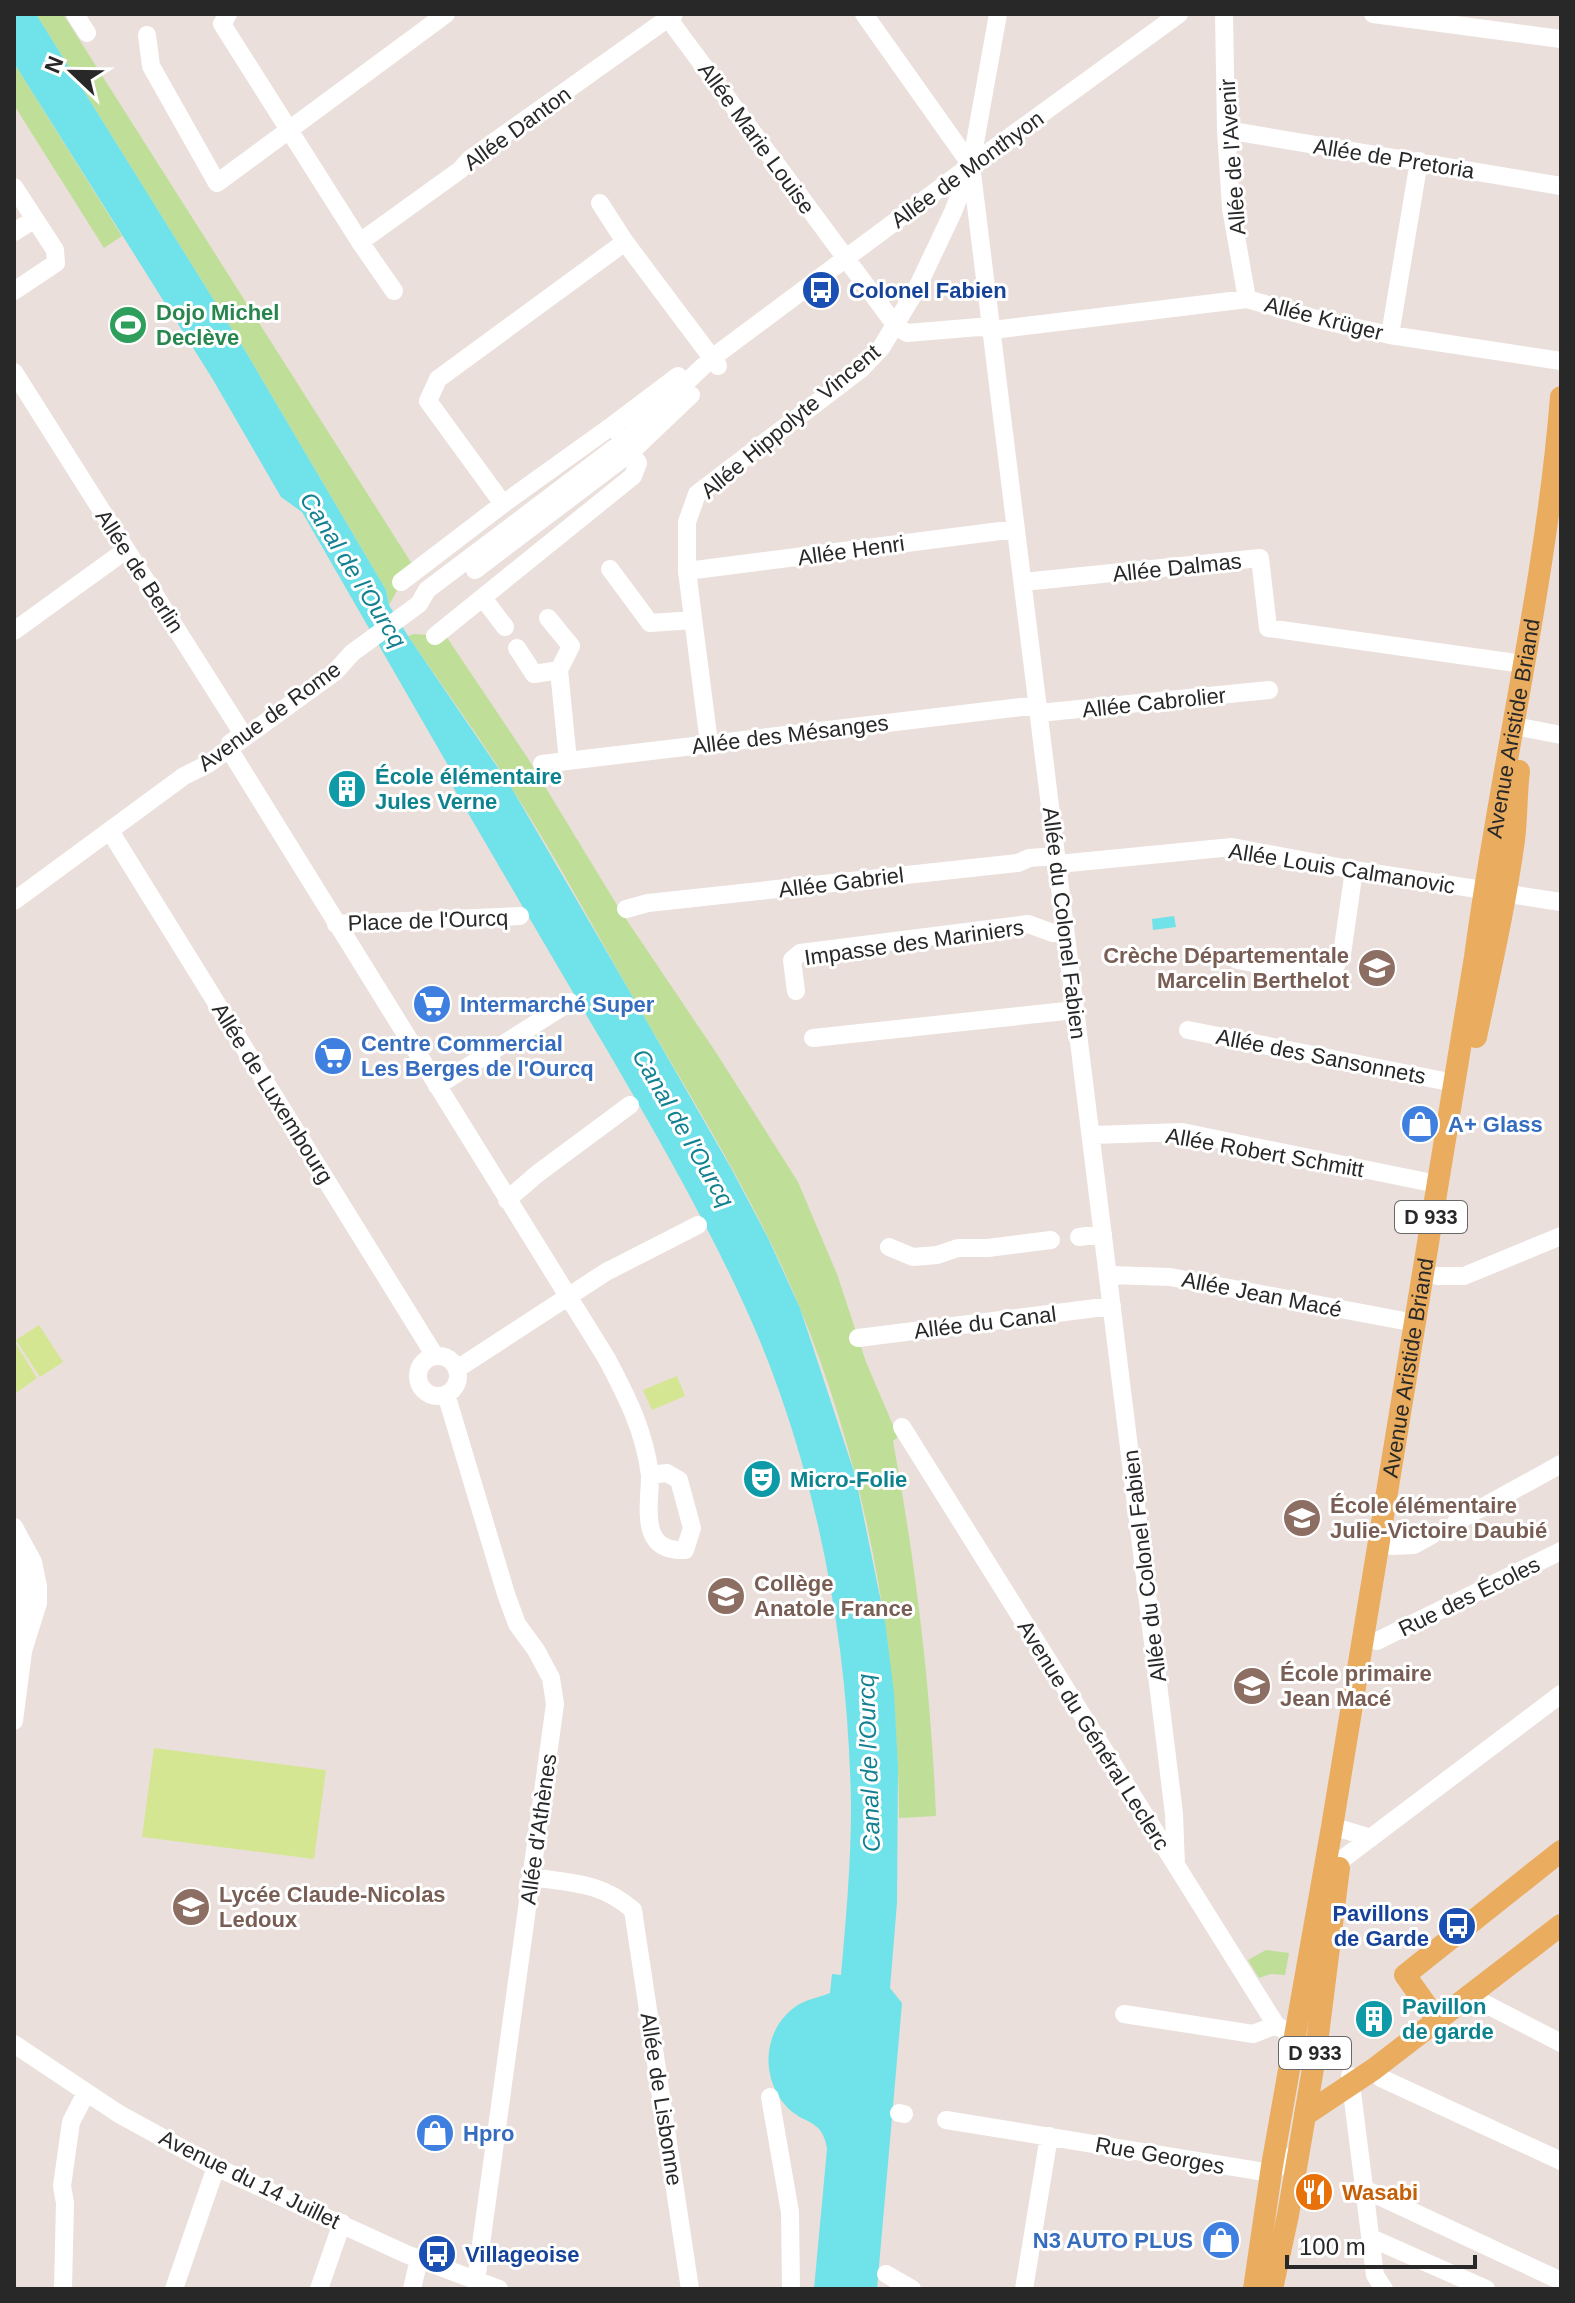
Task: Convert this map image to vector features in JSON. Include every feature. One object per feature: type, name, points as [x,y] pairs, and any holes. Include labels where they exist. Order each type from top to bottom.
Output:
[{"type":"main road","name":"Avenue Aristide Briand","points":[[1254,2289],[1283,2101],[1285,2030],[1332,1827],[1483,890],[1553,480],[1561,397]]},
{"type":"main road","name":"Avenue Aristide Briand","points":[[1272,2289],[1316,2051],[1340,1861],[1473,1052],[1493,965],[1515,835],[1518,773],[1561,513]]},
{"type":"main road","points":[[1437,2020],[1405,1975],[1556,1856]]},
{"type":"main road","points":[[1283,2101],[1306,2106],[1374,2069],[1561,1925]]},
{"type":"main road","points":[[1350,2081],[1415,2027],[1419,1995]]},
{"type":"main road","points":[[1285,2030],[1316,2051]]},
{"type":"street","points":[[75,14],[87,33]]},
{"type":"street","points":[[228,14],[222,24],[394,291]]},
{"type":"street","points":[[147,35],[151,66],[217,183],[446,14]]},
{"type":"street","name":"Allée du Colonel Fabien","points":[[864,14],[971,165],[1174,1814],[1176,1865]]},
{"type":"street","points":[[971,165],[998,14]]},
{"type":"street","name":"Allée de Monthyon","points":[[356,650],[419,604],[427,590],[627,447],[755,326],[1179,14]]},
{"type":"street","name":"Allée de l'Avenir","points":[[1224,14],[1231,208],[1247,299]]},
{"type":"street","points":[[1373,14],[1561,39]]},
{"type":"street","name":"Allée Danton","points":[[360,242],[460,170],[470,159],[671,16]]},
{"type":"street","name":"Allée Marie Louise","points":[[671,16],[896,326]]},
{"type":"street","name":"Allée de Pretoria","points":[[1226,130],[1561,186]]},
{"type":"street","points":[[1390,335],[1419,161]]},
{"type":"street","name":"Allée Hippolyte Vincent","points":[[709,743],[687,571],[687,522],[697,494],[861,369],[881,348],[916,290],[971,165]]},
{"type":"street","points":[[14,187],[55,250],[56,263],[14,291]]},
{"type":"street","points":[[600,203],[625,242],[716,363]]},
{"type":"street","points":[[955,207],[976,207]]},
{"type":"street","points":[[14,232],[35,219]]},
{"type":"street","points":[[503,504],[428,401],[438,379],[625,242]]},
{"type":"street","name":"Allée Krüger","points":[[896,326],[907,333],[979,327],[992,329],[1247,299],[1320,320],[1390,335],[1561,361]]},
{"type":"street","points":[[401,582],[696,363],[716,363]]},
{"type":"street","name":"Allée de Berlin","points":[[14,372],[239,728]]},
{"type":"street","points":[[435,636],[633,476],[638,463],[613,425]]},
{"type":"street","name":"Allée Henri","points":[[687,571],[1016,529]]},
{"type":"street","points":[[14,631],[126,550]]},
{"type":"street","name":"Allée Dalmas","points":[[1023,582],[1260,558],[1268,628],[1523,664]]},
{"type":"street","points":[[610,569],[650,623],[693,620]]},
{"type":"street","points":[[483,598],[505,627]]},
{"type":"street","points":[[548,618],[571,646],[559,670],[568,761]]},
{"type":"street","points":[[517,648],[534,674],[559,670]]},
{"type":"street","name":"Avenue de Rome","points":[[184,776],[209,749],[329,662],[356,650]]},
{"type":"street","name":"Avenue de Rome","points":[[14,901],[184,776],[208,764],[335,672],[356,650]]},
{"type":"street","name":"Allée Cabrolier","points":[[1039,709],[1269,690]]},
{"type":"street","name":"Allée des Mésanges","points":[[542,764],[709,743],[1039,709]]},
{"type":"street","points":[[208,764],[214,754],[240,736],[239,728]]},
{"type":"street","points":[[1525,728],[1561,735]]},
{"type":"street","points":[[229,749],[607,1359],[635,1413],[650,1475]]},
{"type":"street","name":"Allée de Luxembourg","points":[[110,831],[435,1356]]},
{"type":"street","name":"Allée Louis Calmanovic","points":[[1057,860],[1232,847],[1354,870],[1561,902]]},
{"type":"street","name":"Allée Gabriel","points":[[626,909],[662,902],[1018,863],[1029,858],[1057,860]]},
{"type":"street","points":[[1237,960],[1324,976],[1331,974],[1342,954],[1354,870]]},
{"type":"street","name":"Place de l'Ourcq","points":[[336,924],[520,916]]},
{"type":"street","name":"Impasse des Mariniers","points":[[796,991],[792,960],[800,953],[1028,924],[1053,933],[1065,932]]},
{"type":"street","points":[[437,1086],[570,1002]]},
{"type":"street","points":[[813,1038],[1075,1010]]},
{"type":"street","name":"Allée des Sansonnets","points":[[1188,1030],[1454,1083]]},
{"type":"street","points":[[507,1200],[630,1105]]},
{"type":"street","name":"Allée Robert Schmitt","points":[[1092,1135],[1182,1132],[1437,1184]]},
{"type":"street","points":[[457,1369],[606,1272],[698,1225]]},
{"type":"street","points":[[1079,1237],[1103,1234]]},
{"type":"street","points":[[1437,1276],[1464,1276],[1561,1236]]},
{"type":"street","points":[[889,1247],[913,1257],[937,1255],[958,1248],[988,1248],[1051,1240]]},
{"type":"street","name":"Allée Jean Macé","points":[[1109,1275],[1170,1277],[1415,1323]]},
{"type":"street","name":"Allée du Canal","points":[[858,1338],[1112,1306]]},
{"type":"street","points":[[435,1356],[448,1358],[457,1369],[458,1381],[446,1394],[433,1396],[426,1393],[418,1382],[419,1368],[435,1356]]},
{"type":"street","name":"Allée d'Athènes","points":[[446,1394],[506,1594],[517,1624],[551,1678],[555,1704],[476,2281]]},
{"type":"street","name":"Avenue du Général Leclerc","points":[[902,1427],[1176,1865],[1285,2030]]},
{"type":"street","points":[[1456,1522],[1561,1464]]},
{"type":"street","points":[[14,1527],[33,1562],[38,1603],[23,1651],[14,1721]]},
{"type":"street","points":[[1392,1546],[1414,1545],[1432,1535]]},
{"type":"street","points":[[14,1548],[21,1567],[14,1648]]},
{"type":"street","name":"Rue des Écoles","points":[[1377,1641],[1561,1551]]},
{"type":"street","points":[[1340,1861],[1561,1694]]},
{"type":"street","points":[[1345,1830],[1371,1838]]},
{"type":"street","name":"Allée de Lisbonne","points":[[531,1877],[595,1886],[616,1895],[633,1910],[690,2289]]},
{"type":"street","points":[[1470,1996],[1561,2043]]},
{"type":"street","points":[[1124,2014],[1253,2034],[1285,2030]]},
{"type":"street","name":"Avenue du 14 Juillet","points":[[14,2044],[86,2093],[216,2167],[419,2259],[499,2289]]},
{"type":"street","points":[[1374,2069],[1381,2078],[1561,2161]]},
{"type":"street","points":[[1350,2081],[1355,2101],[1375,2275],[1384,2289]]},
{"type":"street","points":[[63,2289],[65,2203],[62,2186],[71,2122],[86,2093]]},
{"type":"street","points":[[770,2097],[790,2212],[791,2289]]},
{"type":"street","name":"Rue Georges","points":[[946,2120],[1271,2173]]},
{"type":"street","points":[[1024,2289],[1049,2136]]},
{"type":"street","points":[[1271,2173],[1298,2151]]},
{"type":"street","points":[[174,2289],[216,2167]]},
{"type":"street","points":[[1364,2189],[1561,2281]]},
{"type":"street","points":[[319,2289],[342,2223]]},
{"type":"street","points":[[1371,2238],[1486,2289]]},
{"type":"street","points":[[412,2289],[419,2259]]},
{"type":"street","points":[[886,2274],[912,2289]]},
{"type":"green space","points":[[36,14],[63,14],[412,564],[389,605],[386,590],[243,347]]},
{"type":"green space","points":[[14,63],[122,236],[104,248],[14,105]]},
{"type":"green space","points":[[408,636],[446,636],[527,757],[620,910],[798,1182],[837,1274],[866,1362],[898,1437],[893,1441],[921,1628],[936,1816],[899,1818],[892,1688],[874,1558],[843,1432],[823,1369],[783,1269],[725,1155],[561,869],[499,768]]},
{"type":"green space","points":[[39,1325],[63,1362],[40,1377],[16,1340]]},
{"type":"green space","points":[[14,1341],[37,1378],[16,1393],[14,1390]]},
{"type":"green space","points":[[677,1376],[685,1396],[652,1410],[643,1390]]},
{"type":"green space","points":[[154,1748],[326,1770],[314,1859],[142,1837]]},
{"type":"green space","points":[[1266,1950],[1289,1953],[1285,1975],[1271,1974],[1259,1978],[1248,1960]]},
{"type":"water","name":"Canal de l'Ourcq","points":[[14,14],[36,14],[243,347],[386,590],[389,605],[408,636],[511,787],[731,1168],[800,1308],[855,1475],[885,1621],[894,1693],[898,1766],[897,1903],[890,1988],[902,2003],[877,2289],[814,2289],[827,2149],[825,2139],[817,2127],[786,2106],[772,2082],[769,2068],[771,2041],[784,2017],[799,2004],[830,1993],[832,1974],[841,1975],[851,1828],[849,1748],[837,1629],[815,1511],[781,1396],[744,1304],[690,1195],[450,782],[449,767],[302,512],[281,497],[212,378],[14,63]]},
{"type":"water","points":[[1174,916],[1176,927],[1153,930],[1152,919]]},
{"type":"place","name":"Colonel Fabien","points":[[821,290]]},
{"type":"place","name":"Dojo Michel Declève","points":[[128,325]]},
{"type":"place","name":"École élémentaire Jules Verne","points":[[347,789]]},
{"type":"place","name":"Crèche Départementale Marcelin Berthelot","points":[[1377,968]]},
{"type":"place","name":"Intermarché Super","points":[[432,1004]]},
{"type":"place","name":"Centre Commercial Les Berges de l'Ourcq","points":[[333,1056]]},
{"type":"place","name":"A+ Glass","points":[[1420,1124]]},
{"type":"place","name":"Micro-Folie","points":[[762,1479]]},
{"type":"place","name":"École élémentaire Julie-Victoire Daubié","points":[[1302,1518]]},
{"type":"place","name":"Collège Anatole France","points":[[726,1596]]},
{"type":"place","name":"École primaire Jean Macé","points":[[1252,1686]]},
{"type":"place","name":"Lycée Claude-Nicolas Ledoux","points":[[191,1907]]},
{"type":"place","name":"Pavillons de Garde","points":[[1457,1926]]},
{"type":"place","name":"Pavillon de garde","points":[[1374,2019]]},
{"type":"place","name":"Hpro","points":[[435,2133]]},
{"type":"place","name":"Wasabi","points":[[1314,2192]]},
{"type":"place","name":"N3 AUTO PLUS","points":[[1221,2240]]},
{"type":"place","name":"Villageoise","points":[[437,2254]]}]
